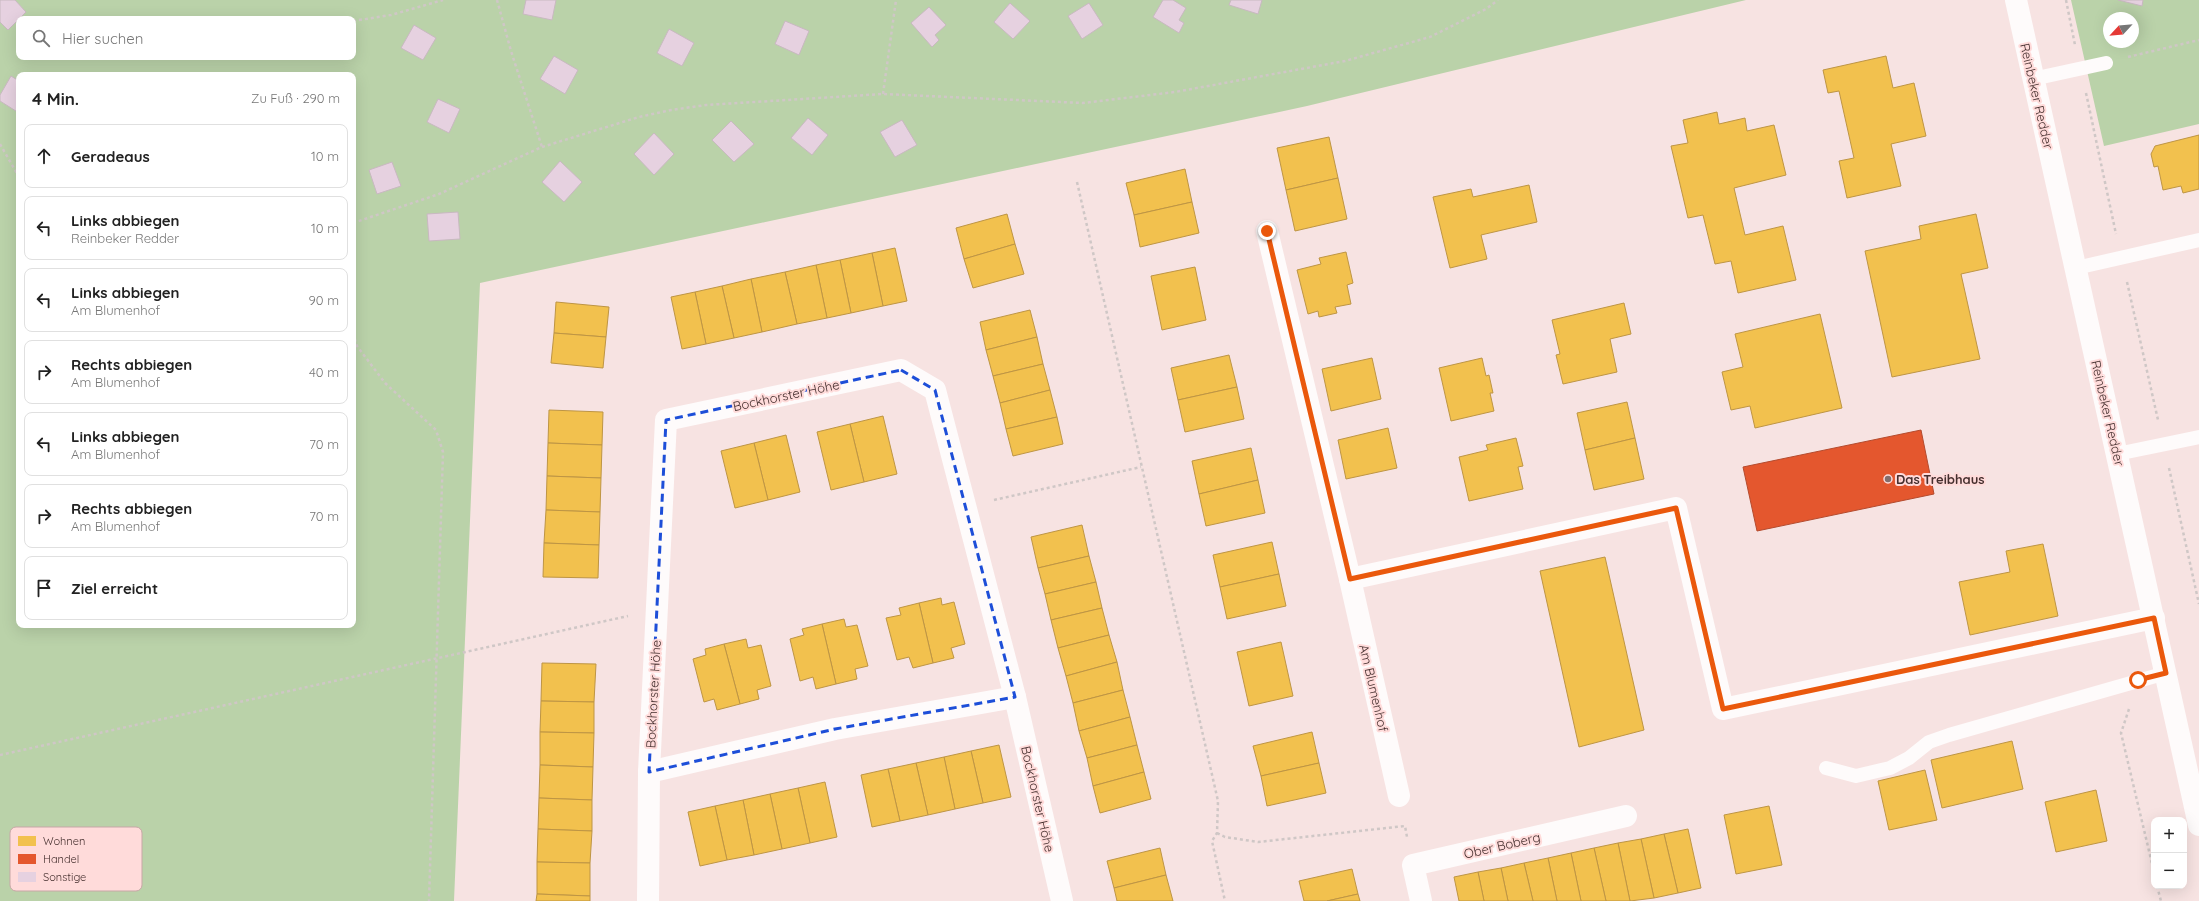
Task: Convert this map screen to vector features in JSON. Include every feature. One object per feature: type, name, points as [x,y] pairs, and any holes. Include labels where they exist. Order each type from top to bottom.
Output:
[{"type":"street","name":"Reinbeker Redder","points":[[2016,0],[2199,825]]},
{"type":"street","name":"Am Blumenhof","points":[[1267,231],[1350,579],[1399,796]]},
{"type":"street","name":"Bockhorster Höhe","points":[[648,901],[649,772],[666,420],[901,370],[935,390],[1015,697],[1062,901]]},
{"type":"street","points":[[1350,579],[1676,508],[1723,709],[2154,618]]},
{"type":"street","points":[[649,772],[835,729],[1015,697]]},
{"type":"street","name":"Ober Boberg","points":[[1413,865],[1626,816]]},
{"type":"street","points":[[1413,865],[1421,901]]},
{"type":"lane","points":[[2033,79],[2106,63]]},
{"type":"lane","points":[[2076,268],[2199,240]]},
{"type":"lane","points":[[2117,454],[2199,437]]},
{"type":"lane","points":[[1826,768],[1856,776],[1890,768],[1909,758],[1929,742],[1949,735],[2166,673]]},
{"type":"path","points":[[356,21],[392,16],[443,0]]},
{"type":"path","points":[[497,0],[511,51],[542,146]]},
{"type":"path","points":[[883,94],[896,0]]},
{"type":"path","points":[[356,222],[439,194],[542,146],[639,117],[685,108],[706,104],[883,94],[1083,103],[1175,92],[1344,61],[1430,37],[1486,9],[1498,0]]},
{"type":"path","points":[[2066,0],[2121,258],[2199,604]]},
{"type":"path","points":[[2106,63],[2199,40]]},
{"type":"path","points":[[0,144],[16,172]]},
{"type":"path","points":[[1077,182],[1218,802],[1217,833],[1212,841],[1225,901]]},
{"type":"path","points":[[356,343],[385,383],[436,430],[443,452],[429,901]]},
{"type":"path","points":[[966,506],[1142,467]]},
{"type":"path","points":[[0,755],[617,619]]},
{"type":"path","points":[[2138,680],[2121,733],[2151,859]]},
{"type":"path","points":[[1217,833],[1225,837],[1258,842],[1405,826],[1413,865]]},
{"type":"path","points":[[2158,889],[2161,901]]},
{"type":"highlighted area","points":[[901,370],[935,390],[1015,697],[835,729],[649,772],[666,420]]},
{"type":"green space","points":[[0,0],[1746,0],[1307,106],[480,283],[454,901],[0,901]]},
{"type":"green space","points":[[2071,0],[2199,0],[2199,124],[2104,146]]},
{"type":"building: Wohnen","points":[[1886,56],[1893,88],[1914,83],[1926,136],[1891,144],[1901,186],[1847,198],[1839,161],[1854,158],[1839,91],[1828,93],[1823,70]]},
{"type":"building: Wohnen","points":[[1717,112],[1719,124],[1745,118],[1747,131],[1774,125],[1786,175],[1734,188],[1745,235],[1783,226],[1796,280],[1738,293],[1731,261],[1715,264],[1703,215],[1688,218],[1671,146],[1688,143],[1683,120]]},
{"type":"building: Wohnen","points":[[2199,135],[2199,189],[2183,193],[2181,186],[2163,190],[2158,166],[2154,167],[2151,154],[2155,146]]},
{"type":"building: Wohnen","points":[[1329,137],[1338,178],[1286,190],[1277,148]]},
{"type":"building: Wohnen","points":[[1185,169],[1192,202],[1134,215],[1126,183]]},
{"type":"building: Wohnen","points":[[1338,178],[1347,219],[1295,231],[1286,190]]},
{"type":"building: Wohnen","points":[[1529,185],[1537,222],[1481,235],[1487,259],[1450,268],[1433,197],[1471,189],[1473,197]]},
{"type":"building: Wohnen","points":[[1192,202],[1199,233],[1140,247],[1134,215]]},
{"type":"building: Wohnen","points":[[1007,214],[1015,244],[964,259],[956,228]]},
{"type":"building: Wohnen","points":[[1976,214],[1988,268],[1961,274],[1980,359],[1892,377],[1865,251],[1921,239],[1919,226]]},
{"type":"building: Wohnen","points":[[1015,244],[1024,274],[973,288],[964,259]]},
{"type":"building: Wohnen","points":[[895,248],[907,301],[883,306],[872,253]]},
{"type":"building: Wohnen","points":[[1346,252],[1353,283],[1347,285],[1351,304],[1335,307],[1337,313],[1319,317],[1318,311],[1308,314],[1297,270],[1321,264],[1319,258]]},
{"type":"building: Wohnen","points":[[872,253],[883,306],[851,313],[840,260]]},
{"type":"building: Wohnen","points":[[840,260],[851,313],[827,318],[816,265]]},
{"type":"building: Wohnen","points":[[816,265],[827,318],[797,324],[785,272]]},
{"type":"building: Wohnen","points":[[1195,267],[1206,320],[1162,330],[1151,276]]},
{"type":"building: Wohnen","points":[[785,272],[797,324],[762,332],[751,279]]},
{"type":"building: Wohnen","points":[[751,279],[762,332],[734,338],[722,286]]},
{"type":"building: Wohnen","points":[[722,286],[734,338],[706,344],[695,292]]},
{"type":"building: Wohnen","points":[[695,292],[706,344],[682,349],[671,297]]},
{"type":"building: Wohnen","points":[[556,302],[609,307],[606,337],[554,333]]},
{"type":"building: Wohnen","points":[[1624,303],[1631,334],[1610,339],[1617,372],[1563,384],[1556,355],[1560,354],[1552,320]]},
{"type":"building: Wohnen","points":[[1030,310],[1037,337],[986,350],[980,322]]},
{"type":"building: Wohnen","points":[[1820,314],[1842,408],[1755,428],[1750,406],[1731,410],[1722,372],[1743,367],[1735,334]]},
{"type":"building: Wohnen","points":[[554,333],[606,337],[603,368],[551,363]]},
{"type":"building: Wohnen","points":[[1037,337],[1043,364],[993,376],[986,350]]},
{"type":"building: Wohnen","points":[[1229,355],[1237,387],[1178,400],[1171,368]]},
{"type":"building: Wohnen","points":[[1372,358],[1381,399],[1331,411],[1322,369]]},
{"type":"building: Wohnen","points":[[1482,358],[1486,376],[1489,375],[1493,393],[1490,393],[1494,411],[1451,421],[1439,368]]},
{"type":"building: Wohnen","points":[[1043,364],[1050,390],[1000,403],[993,376]]},
{"type":"building: Wohnen","points":[[1237,387],[1244,419],[1185,432],[1178,400]]},
{"type":"building: Wohnen","points":[[1050,390],[1057,417],[1006,429],[1000,403]]},
{"type":"building: Wohnen","points":[[1627,402],[1635,438],[1585,450],[1577,413]]},
{"type":"building: Wohnen","points":[[549,410],[603,412],[602,445],[548,443]]},
{"type":"building: Wohnen","points":[[883,416],[897,474],[864,482],[850,424]]},
{"type":"building: Wohnen","points":[[1057,417],[1063,444],[1013,456],[1006,429]]},
{"type":"building: Wohnen","points":[[850,424],[864,482],[831,490],[817,432]]},
{"type":"building: Wohnen","points":[[1388,428],[1397,468],[1346,479],[1338,440]]},
{"type":"building: Wohnen","points":[[786,435],[800,492],[768,500],[754,443]]},
{"type":"building: Wohnen","points":[[1516,438],[1523,466],[1518,467],[1523,489],[1469,501],[1459,457],[1488,450],[1486,445]]},
{"type":"building: Wohnen","points":[[1635,438],[1644,479],[1594,490],[1585,450]]},
{"type":"building: Wohnen","points":[[548,443],[602,445],[601,478],[547,476]]},
{"type":"building: Wohnen","points":[[754,443],[768,500],[735,508],[721,451]]},
{"type":"building: Wohnen","points":[[1251,448],[1258,480],[1199,494],[1192,461]]},
{"type":"building: Wohnen","points":[[547,476],[601,478],[600,512],[546,510]]},
{"type":"building: Wohnen","points":[[1258,480],[1265,513],[1206,526],[1199,494]]},
{"type":"building: Wohnen","points":[[546,510],[600,512],[599,545],[544,543]]},
{"type":"building: Wohnen","points":[[1082,525],[1089,556],[1038,568],[1031,537]]},
{"type":"building: Wohnen","points":[[1272,542],[1279,574],[1220,587],[1213,555]]},
{"type":"building: Wohnen","points":[[544,543],[599,545],[598,578],[543,577]]},
{"type":"building: Wohnen","points":[[2043,544],[2058,616],[1970,635],[1959,582],[2010,572],[2006,551]]},
{"type":"building: Wohnen","points":[[1089,556],[1096,582],[1045,594],[1038,568]]},
{"type":"building: Wohnen","points":[[1605,557],[1644,730],[1579,747],[1540,571]]},
{"type":"building: Wohnen","points":[[1279,574],[1286,606],[1227,619],[1220,587]]},
{"type":"building: Wohnen","points":[[1096,582],[1102,608],[1051,620],[1045,594]]},
{"type":"building: Wohnen","points":[[941,598],[942,605],[954,602],[965,644],[951,648],[954,658],[933,663],[919,603]]},
{"type":"building: Wohnen","points":[[919,603],[933,663],[913,668],[909,657],[897,660],[886,618],[901,615],[899,608]]},
{"type":"building: Wohnen","points":[[1102,608],[1109,635],[1058,648],[1051,620]]},
{"type":"building: Wohnen","points":[[844,619],[846,627],[857,625],[868,666],[855,669],[857,679],[836,684],[822,624]]},
{"type":"building: Wohnen","points":[[822,624],[836,684],[816,689],[813,677],[800,681],[790,639],[804,635],[802,629]]},
{"type":"building: Wohnen","points":[[1109,635],[1117,662],[1066,676],[1058,648]]},
{"type":"building: Wohnen","points":[[746,639],[748,648],[761,645],[771,686],[757,690],[759,699],[740,704],[724,644]]},
{"type":"building: Wohnen","points":[[1281,642],[1293,696],[1249,706],[1237,652]]},
{"type":"building: Wohnen","points":[[724,644],[740,704],[717,710],[714,699],[704,702],[693,659],[706,655],[705,649]]},
{"type":"building: Wohnen","points":[[1117,662],[1123,690],[1073,703],[1066,676]]},
{"type":"building: Wohnen","points":[[542,663],[596,664],[594,702],[541,701]]},
{"type":"building: Wohnen","points":[[1123,690],[1130,717],[1079,731],[1073,703]]},
{"type":"building: Wohnen","points":[[541,701],[594,702],[594,733],[540,732]]},
{"type":"building: Wohnen","points":[[1130,717],[1137,745],[1087,758],[1079,731]]},
{"type":"building: Wohnen","points":[[540,732],[594,733],[593,767],[540,765]]},
{"type":"building: Wohnen","points":[[1312,732],[1319,763],[1261,776],[1253,746]]},
{"type":"building: Wohnen","points":[[2012,741],[2023,789],[1942,808],[1931,760]]},
{"type":"building: Wohnen","points":[[999,745],[1011,797],[983,803],[971,751]]},
{"type":"building: Wohnen","points":[[1137,745],[1144,772],[1093,786],[1087,758]]},
{"type":"building: Wohnen","points":[[971,751],[983,803],[955,809],[944,757]]},
{"type":"building: Wohnen","points":[[944,757],[955,809],[928,815],[916,763]]},
{"type":"building: Wohnen","points":[[916,763],[928,815],[900,821],[888,769]]},
{"type":"building: Wohnen","points":[[1319,763],[1326,793],[1267,806],[1261,776]]},
{"type":"building: Wohnen","points":[[540,765],[593,767],[592,800],[539,798]]},
{"type":"building: Wohnen","points":[[888,769],[900,821],[872,827],[861,775]]},
{"type":"building: Wohnen","points":[[1925,770],[1937,820],[1889,830],[1878,781]]},
{"type":"building: Wohnen","points":[[1144,772],[1151,799],[1100,813],[1093,786]]},
{"type":"building: Wohnen","points":[[825,782],[837,837],[810,843],[798,788]]},
{"type":"building: Wohnen","points":[[798,788],[810,843],[782,849],[770,794]]},
{"type":"building: Wohnen","points":[[2096,790],[2107,841],[2056,852],[2045,802]]},
{"type":"building: Wohnen","points":[[770,794],[782,849],[754,855],[743,800]]},
{"type":"building: Wohnen","points":[[539,798],[592,800],[592,831],[538,829]]},
{"type":"building: Wohnen","points":[[743,800],[754,855],[727,860],[715,806]]},
{"type":"building: Wohnen","points":[[715,806],[727,860],[700,866],[688,812]]},
{"type":"building: Wohnen","points":[[1769,806],[1782,865],[1736,874],[1724,815]]},
{"type":"building: Wohnen","points":[[538,829],[592,831],[590,863],[537,862]]},
{"type":"building: Wohnen","points":[[1688,829],[1701,888],[1678,893],[1664,834]]},
{"type":"building: Wohnen","points":[[1664,834],[1678,893],[1654,898],[1641,839]]},
{"type":"building: Wohnen","points":[[1641,839],[1654,898],[1630,901],[1618,843]]},
{"type":"building: Wohnen","points":[[1618,843],[1630,901],[1606,901],[1594,848]]},
{"type":"building: Wohnen","points":[[1160,848],[1166,875],[1114,888],[1107,861]]},
{"type":"building: Wohnen","points":[[1594,848],[1606,901],[1581,901],[1571,853]]},
{"type":"building: Wohnen","points":[[1571,853],[1581,901],[1557,901],[1548,858]]},
{"type":"building: Wohnen","points":[[1548,858],[1557,901],[1533,901],[1524,863]]},
{"type":"building: Wohnen","points":[[537,862],[590,863],[590,896],[537,894]]},
{"type":"building: Wohnen","points":[[1524,863],[1533,901],[1508,901],[1501,868]]},
{"type":"building: Wohnen","points":[[1501,868],[1508,901],[1484,901],[1478,872]]},
{"type":"building: Wohnen","points":[[1352,869],[1358,894],[1327,901],[1304,901],[1299,881]]},
{"type":"building: Wohnen","points":[[1478,872],[1484,901],[1459,901],[1454,877]]},
{"type":"building: Wohnen","points":[[1166,875],[1173,901],[1117,901],[1114,888]]},
{"type":"building: Wohnen","points":[[537,894],[590,896],[590,901],[536,901]]},
{"type":"building: Wohnen","points":[[1358,894],[1360,901],[1327,901]]},
{"type":"building: Handel","points":[[1921,430],[1934,494],[1757,531],[1743,467]]},
{"type":"building: Sonstige","points":[[0,0],[15,0],[26,12],[22,16],[16,16],[16,22],[8,30],[0,22]]},
{"type":"building: Sonstige","points":[[526,0],[556,0],[552,20],[523,14]]},
{"type":"building: Sonstige","points":[[1163,0],[1173,0],[1186,8],[1179,20],[1184,23],[1179,33],[1153,17]]},
{"type":"building: Sonstige","points":[[1231,0],[1262,0],[1258,14],[1229,5]]},
{"type":"building: Sonstige","points":[[2118,0],[2143,0],[2142,6]]},
{"type":"building: Sonstige","points":[[1010,3],[1030,21],[1013,39],[994,22]]},
{"type":"building: Sonstige","points":[[1089,3],[1103,25],[1082,39],[1068,16]]},
{"type":"building: Sonstige","points":[[929,7],[946,25],[935,35],[939,40],[932,47],[911,23]]},
{"type":"building: Sonstige","points":[[785,21],[809,31],[799,55],[775,44]]},
{"type":"building: Sonstige","points":[[414,25],[436,38],[423,60],[401,48]]},
{"type":"building: Sonstige","points":[[669,29],[694,43],[682,66],[657,53]]},
{"type":"building: Sonstige","points":[[554,56],[578,70],[565,94],[540,79]]},
{"type":"building: Sonstige","points":[[11,76],[16,79],[16,111],[0,101],[0,95]]},
{"type":"building: Sonstige","points":[[438,99],[460,109],[449,133],[427,122]]},
{"type":"building: Sonstige","points":[[808,118],[828,135],[812,155],[791,138]]},
{"type":"building: Sonstige","points":[[902,120],[917,145],[895,157],[880,132]]},
{"type":"building: Sonstige","points":[[731,121],[754,144],[734,162],[712,140]]},
{"type":"building: Sonstige","points":[[654,133],[674,154],[654,175],[634,154]]},
{"type":"building: Sonstige","points":[[560,161],[582,182],[564,202],[542,182]]},
{"type":"building: Sonstige","points":[[392,162],[401,186],[377,194],[369,170]]},
{"type":"building: Sonstige","points":[[458,212],[460,239],[429,241],[427,214]]},
{"type":"place","name":"Das Treibhaus","points":[[1888,479]]},
{"type":"route","points":[[1267,231],[1350,579],[1676,508],[1723,709],[2154,618],[2166,673],[2138,680]]}]
